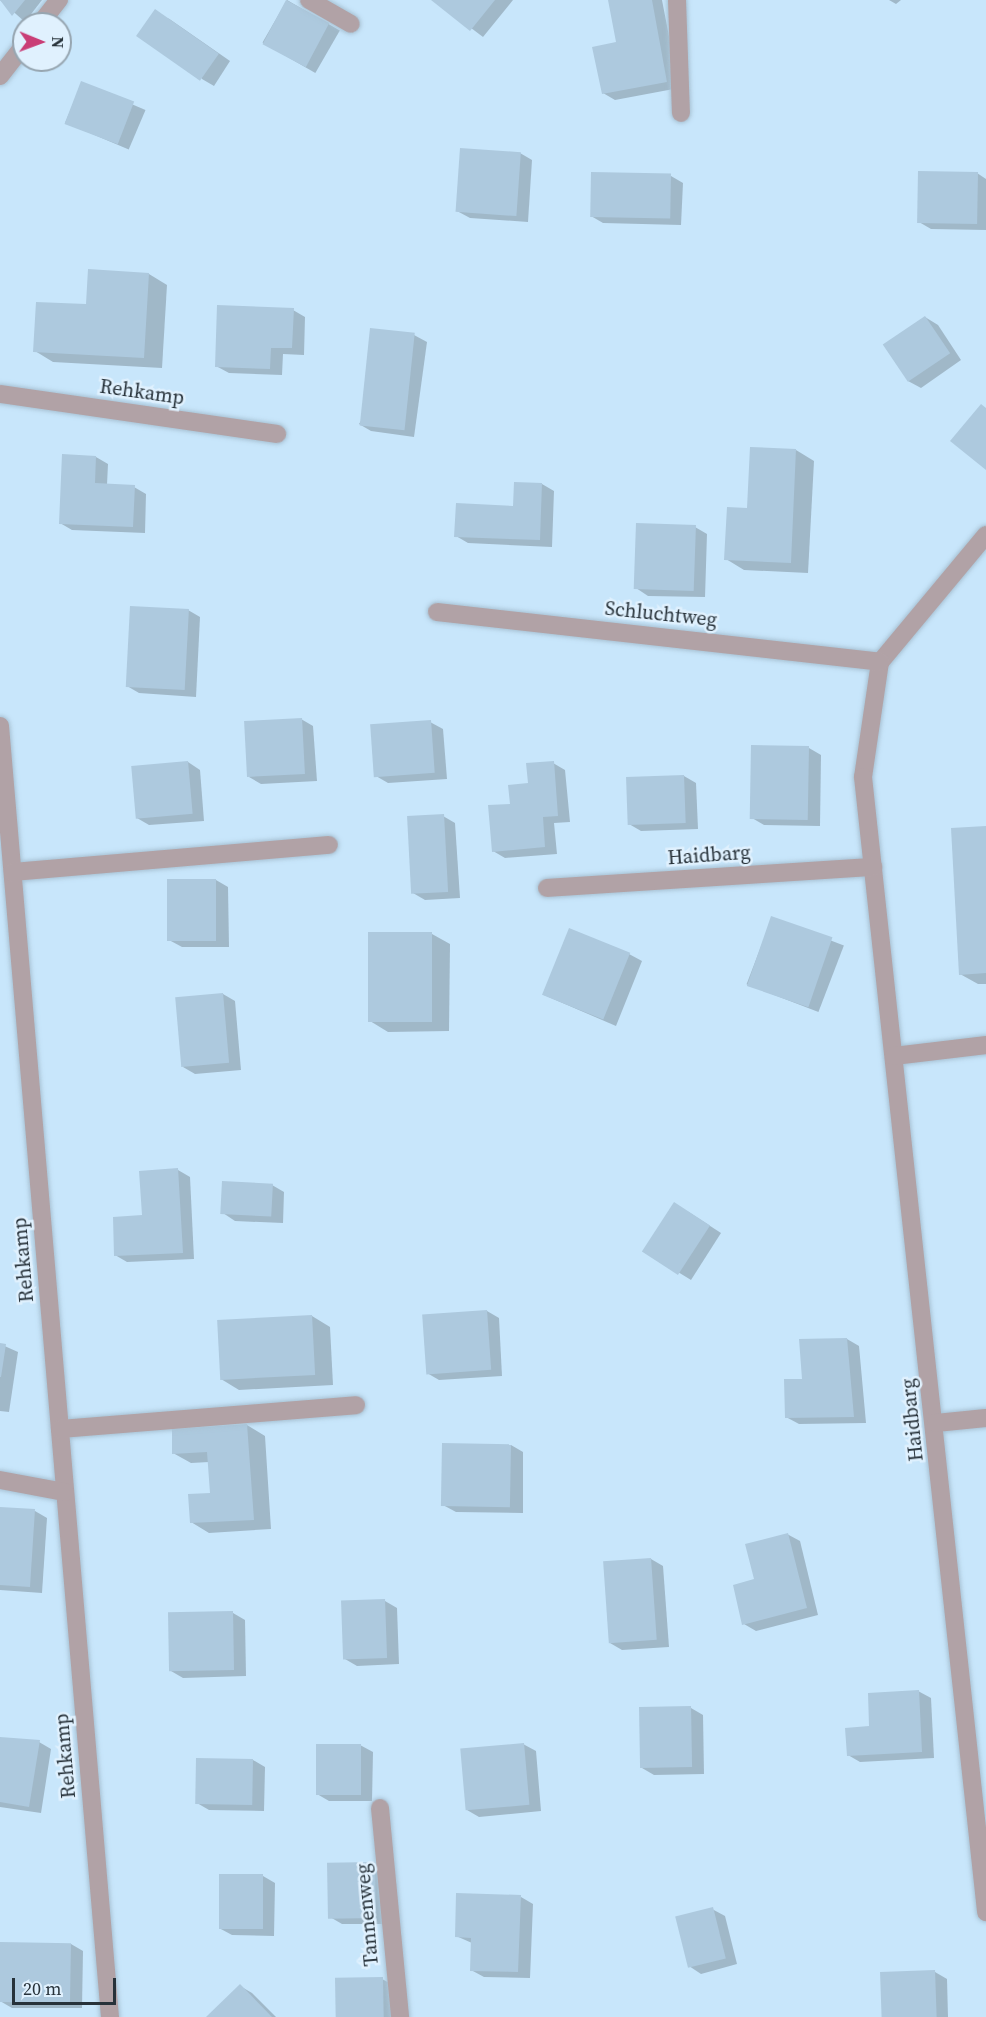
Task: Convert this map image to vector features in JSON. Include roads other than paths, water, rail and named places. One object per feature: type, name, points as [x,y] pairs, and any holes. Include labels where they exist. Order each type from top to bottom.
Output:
[{"type":"street","points":[[50,12],[59,0]]},
{"type":"street","points":[[309,0],[351,24]]},
{"type":"street","points":[[677,0],[681,113]]},
{"type":"street","points":[[0,76],[12,60]]},
{"type":"street","name":"Rehkamp","points":[[0,394],[277,434]]},
{"type":"street","points":[[880,662],[986,535]]},
{"type":"street","name":"Schluchtweg","points":[[437,612],[880,662]]},
{"type":"street","name":"Haidbarg","points":[[880,662],[863,777],[979,1779],[986,1912]]},
{"type":"street","name":"Rehkamp","points":[[0,726],[110,2017]]},
{"type":"street","points":[[12,872],[329,844]]},
{"type":"street","name":"Haidbarg","points":[[547,888],[873,867]]},
{"type":"street","points":[[894,1056],[986,1045]]},
{"type":"street","points":[[60,1429],[356,1405]]},
{"type":"street","points":[[936,1423],[986,1418]]},
{"type":"street","points":[[0,1480],[65,1492]]},
{"type":"street","name":"Tannenweg","points":[[380,1808],[400,2017]]}]
